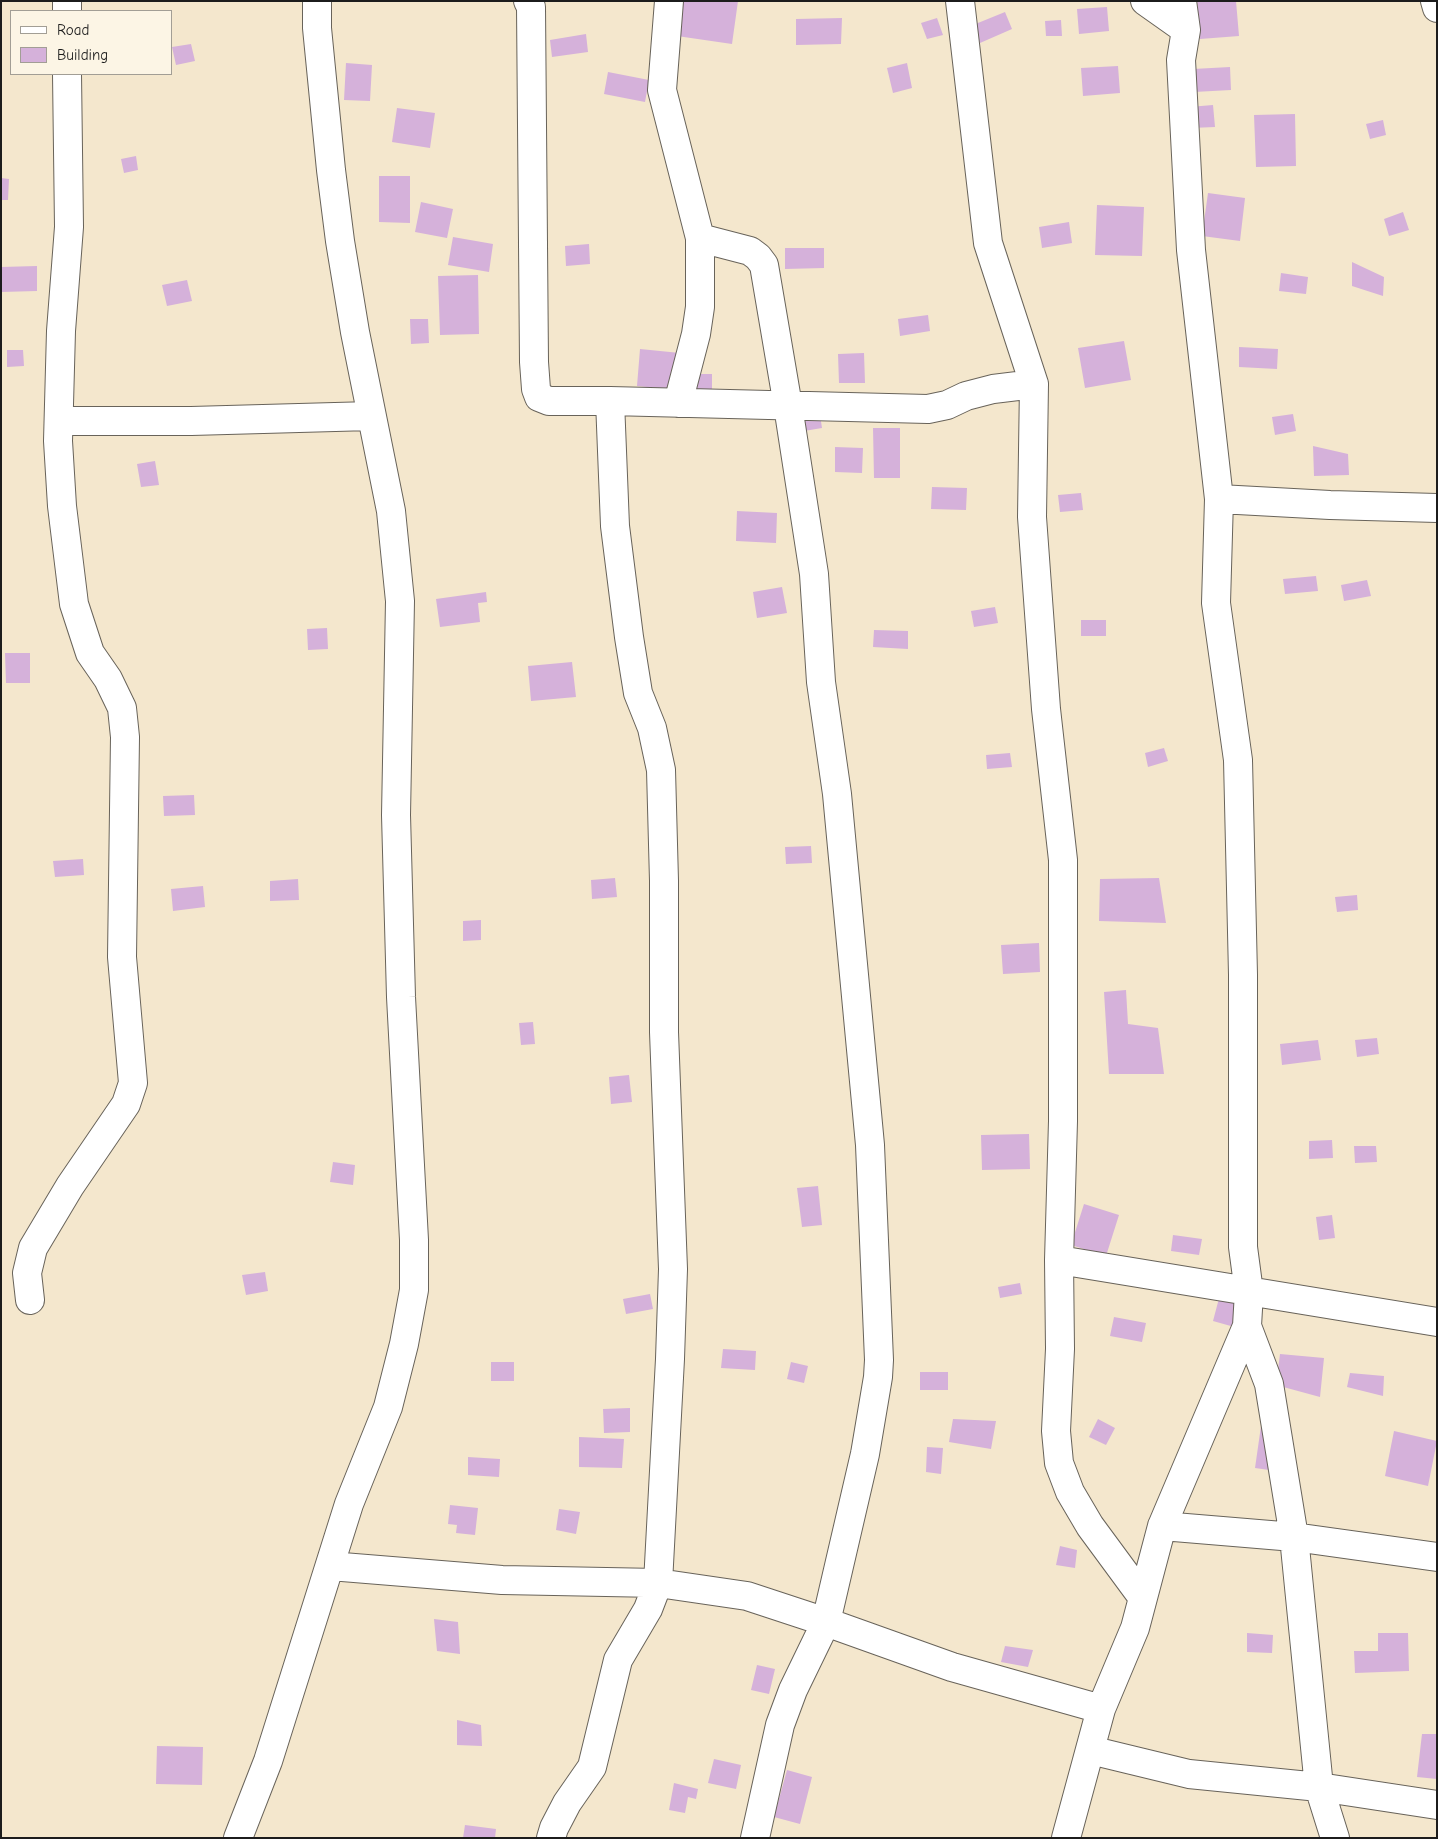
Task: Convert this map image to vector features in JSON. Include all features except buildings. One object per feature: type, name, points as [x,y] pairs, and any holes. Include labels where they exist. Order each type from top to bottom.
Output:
[{"type":"street","points":[[238,1838],[268,1762],[349,1504],[388,1406],[404,1344],[414,1290],[414,1240],[401,997],[396,815],[400,601],[391,511],[352,314],[331,170],[317,28],[317,1]]},
{"type":"street","points":[[528,1],[531,7],[534,362],[536,389],[539,397],[549,401],[928,409],[993,389],[1034,384]]},
{"type":"street","points":[[669,1],[662,90],[700,238],[700,307],[696,334],[678,403]]},
{"type":"street","points":[[960,1],[988,243],[1034,384],[1032,517],[1046,709],[1063,860],[1063,1112],[1059,1260],[1060,1349],[1056,1430],[1060,1464],[1070,1492],[1090,1526],[1144,1598]]},
{"type":"street","points":[[1145,1],[1186,30]]},
{"type":"street","points":[[1066,1838],[1101,1709],[1135,1628],[1162,1526],[1247,1326],[1249,1292],[1243,1247],[1243,974],[1238,760],[1216,603],[1219,499],[1191,250],[1181,60],[1186,30],[1182,1]]},
{"type":"street","points":[[1435,1],[1437,8]]},
{"type":"street","points":[[30,1300],[28,1273],[33,1248],[70,1186],[126,1104],[133,1083],[122,957],[125,737],[122,708],[108,679],[90,653],[74,604],[62,506],[58,441],[61,332],[69,227],[67,75]]},
{"type":"street","points":[[700,238],[750,251],[758,256],[764,265],[788,406],[814,574],[821,682],[840,823],[870,1145],[879,1360],[878,1377],[865,1454],[826,1622],[793,1690],[780,1725],[754,1838]]},
{"type":"street","points":[[551,1838],[567,1802],[592,1767],[618,1660],[648,1609],[658,1583],[673,1268],[664,1032],[664,881],[661,770],[652,728],[638,693],[629,637],[615,526],[610,401]]},
{"type":"street","points":[[59,421],[191,421],[371,416]]},
{"type":"street","points":[[1219,499],[1330,506],[1437,508]]},
{"type":"street","points":[[1059,1260],[1437,1322]]},
{"type":"street","points":[[1247,1326],[1269,1384],[1294,1537],[1319,1787],[1335,1838]]},
{"type":"street","points":[[1162,1526],[1294,1537],[1437,1557]]},
{"type":"street","points":[[330,1566],[502,1580],[658,1583],[747,1596],[952,1667],[1101,1709]]},
{"type":"street","points":[[1090,1750],[1189,1774],[1319,1787],[1437,1805]]}]
